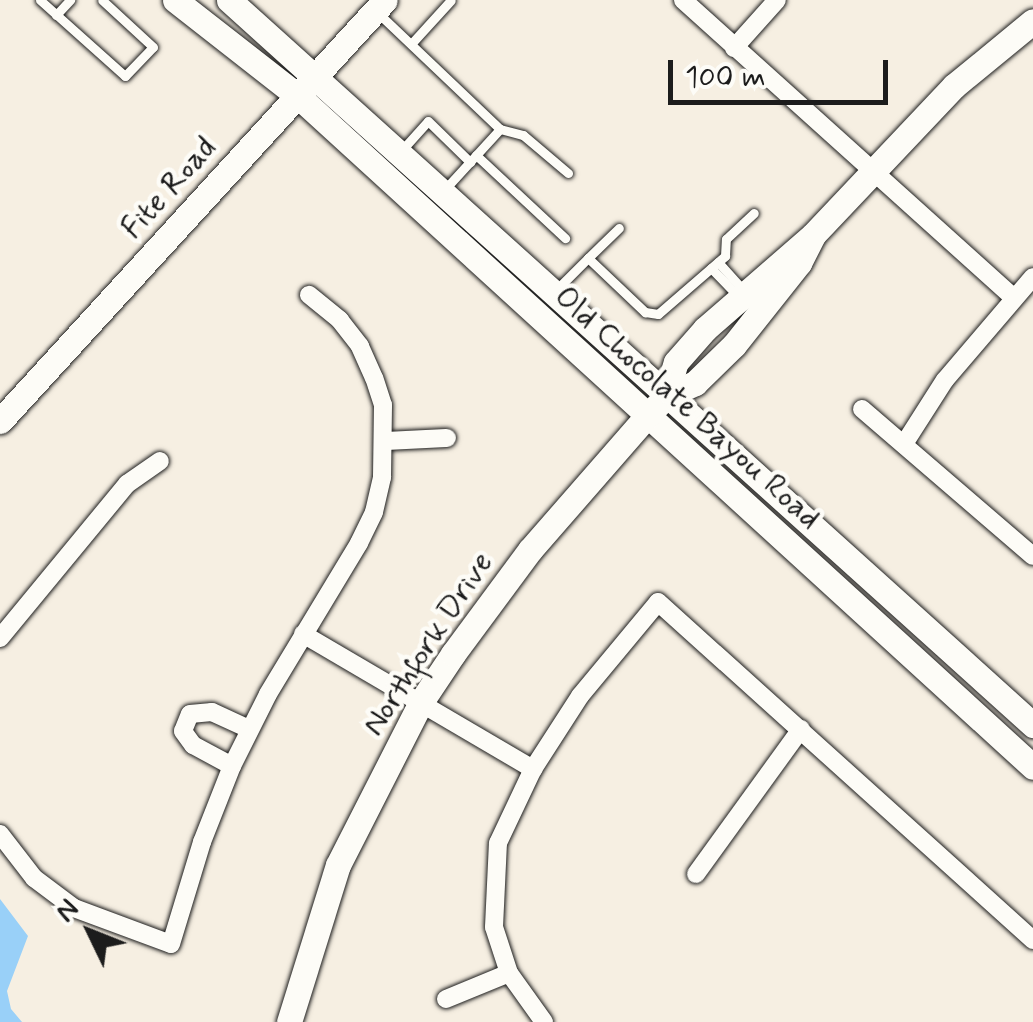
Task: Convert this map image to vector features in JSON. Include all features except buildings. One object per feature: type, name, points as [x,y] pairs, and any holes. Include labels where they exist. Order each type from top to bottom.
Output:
[{"type":"main road","name":"Old Chocolate Bayou Road","points":[[175,0],[298,96],[1033,767]]},
{"type":"main road","name":"Old Chocolate Bayou Road","points":[[229,0],[316,74],[666,396],[1033,725]]},
{"type":"main road","name":"Fite Road","points":[[0,421],[380,5]]},
{"type":"main road","name":"Northfork Drive","points":[[666,396],[676,362],[742,295],[813,235],[954,86],[1033,22]]},
{"type":"main road","name":"Northfork Drive","points":[[288,1022],[338,865],[421,702],[488,603],[666,396],[695,384],[734,345],[799,263],[813,235]]},
{"type":"street","points":[[682,0],[1014,298]]},
{"type":"street","points":[[734,48],[776,0]]},
{"type":"street","points":[[904,444],[945,380],[1033,278]]},
{"type":"street","points":[[0,834],[34,878],[74,908],[104,923],[171,944],[202,842],[232,766],[374,512],[385,441],[382,405],[360,346],[340,320],[309,295]]},
{"type":"street","points":[[862,408],[1033,556]]},
{"type":"street","points":[[385,441],[447,438]]},
{"type":"street","points":[[0,638],[127,484],[160,461]]},
{"type":"street","points":[[544,1022],[509,973],[494,928],[498,844],[532,769],[580,696],[658,602],[1033,940]]},
{"type":"street","points":[[304,634],[532,769]]},
{"type":"street","points":[[232,766],[194,745],[183,731],[190,714],[212,712],[250,730]]},
{"type":"street","points":[[696,874],[801,729]]},
{"type":"street","points":[[446,999],[509,973]]},
{"type":"lane","points":[[40,0],[125,76],[153,47],[102,0]]},
{"type":"lane","points":[[56,15],[70,0]]},
{"type":"lane","points":[[410,44],[452,0]]},
{"type":"lane","points":[[380,5],[410,44],[500,129],[523,135],[568,173]]},
{"type":"lane","points":[[400,151],[428,121],[565,238]]},
{"type":"lane","points":[[444,190],[500,129]]},
{"type":"lane","points":[[588,258],[645,312],[658,314],[715,265],[729,247],[726,239],[754,213]]},
{"type":"lane","points":[[555,291],[620,228]]},
{"type":"lane","points":[[715,265],[742,295]]},
{"type":"water","points":[[0,899],[28,936],[7,991],[11,1009],[22,1022],[0,1022]]}]
